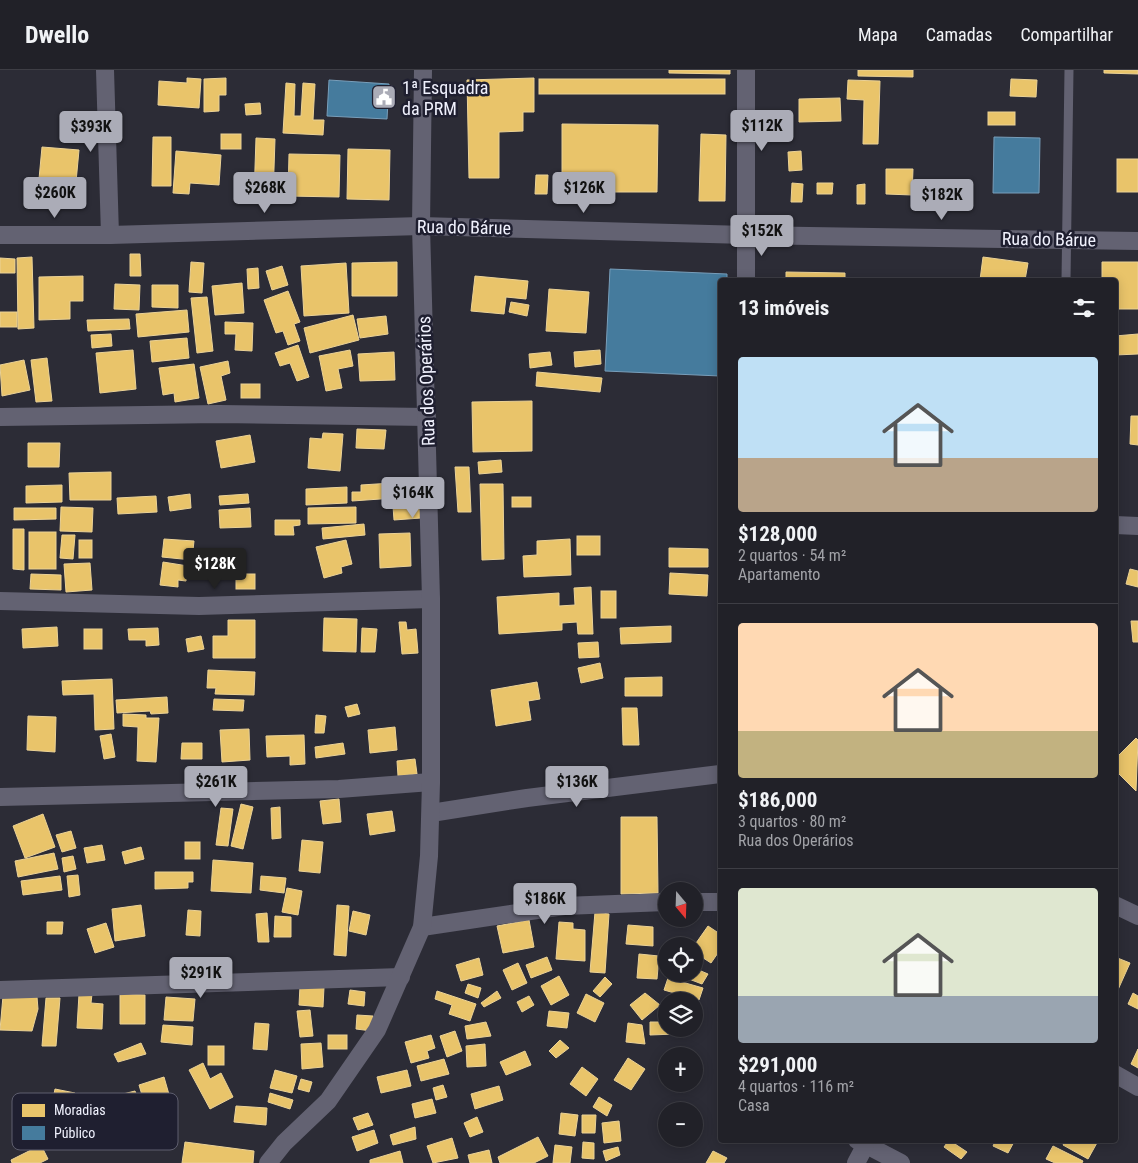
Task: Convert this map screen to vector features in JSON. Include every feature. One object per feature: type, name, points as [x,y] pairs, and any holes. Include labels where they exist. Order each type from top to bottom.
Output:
[{"type":"street","points":[[106,70],[110,235]]},
{"type":"street","name":"Rua dos Operários","points":[[268,1163],[284,1144],[328,1101],[377,1030],[422,926],[429,856],[431,782],[431,598],[421,226],[423,70]]},
{"type":"street","points":[[746,70],[746,278]]},
{"type":"street","name":"Rua do Bárue","points":[[0,235],[110,235],[421,226],[746,235],[1138,241]]},
{"type":"street","points":[[0,417],[218,414],[427,417]]},
{"type":"street","points":[[1118,525],[1138,526]]},
{"type":"street","points":[[0,602],[198,606],[431,598]]},
{"type":"street","points":[[430,813],[527,798],[718,774]]},
{"type":"street","points":[[0,796],[339,789],[431,782]]},
{"type":"street","points":[[422,926],[564,906],[658,902]]},
{"type":"street","points":[[703,902],[718,902]]},
{"type":"street","points":[[1118,906],[1138,916]]},
{"type":"street","points":[[0,990],[401,977]]},
{"type":"street","points":[[1118,1076],[1138,1087]]},
{"type":"street","points":[[856,1163],[861,1143],[901,1163]]},
{"type":"lane","points":[[1066,278],[1069,70]]},
{"type":"building: Moradias","points":[[669,70],[730,70],[730,74],[669,73]]},
{"type":"building: Moradias","points":[[858,70],[913,70],[913,77],[858,76]]},
{"type":"building: Moradias","points":[[1104,70],[1138,70],[1138,74],[1104,73]]},
{"type":"building: Moradias","points":[[187,78],[201,79],[199,108],[158,105],[159,81],[187,83]]},
{"type":"building: Moradias","points":[[226,78],[226,95],[219,95],[219,111],[204,112],[204,79]]},
{"type":"building: Moradias","points":[[534,78],[534,112],[523,112],[523,131],[499,132],[499,178],[469,178],[467,80]]},
{"type":"building: Moradias","points":[[539,79],[725,79],[725,94],[539,94]]},
{"type":"building: Moradias","points":[[1011,79],[1037,80],[1036,97],[1010,96]]},
{"type":"building: Moradias","points":[[848,80],[880,81],[878,144],[863,144],[864,100],[847,99]]},
{"type":"building: Moradias","points":[[286,83],[295,84],[294,116],[301,116],[303,83],[315,84],[313,120],[324,120],[323,135],[283,133]]},
{"type":"building: Moradias","points":[[840,98],[841,121],[799,122],[799,99]]},
{"type":"building: Moradias","points":[[260,103],[261,114],[246,115],[245,104]]},
{"type":"building: Moradias","points":[[988,112],[1015,112],[1015,125],[988,125]]},
{"type":"building: Moradias","points":[[562,124],[658,125],[657,192],[562,192]]},
{"type":"building: Moradias","points":[[221,134],[241,134],[241,149],[221,149]]},
{"type":"building: Moradias","points":[[701,134],[726,135],[725,201],[699,201]]},
{"type":"building: Moradias","points":[[153,137],[171,137],[171,186],[152,186]]},
{"type":"building: Moradias","points":[[256,138],[275,139],[273,198],[254,197]]},
{"type":"building: Moradias","points":[[42,147],[79,150],[76,182],[39,179]]},
{"type":"building: Moradias","points":[[348,149],[390,150],[389,200],[347,199]]},
{"type":"building: Moradias","points":[[176,151],[221,155],[219,185],[190,183],[189,194],[173,193]]},
{"type":"building: Moradias","points":[[801,151],[802,170],[789,171],[788,152]]},
{"type":"building: Moradias","points":[[289,154],[340,155],[339,197],[288,196]]},
{"type":"building: Moradias","points":[[1117,159],[1138,159],[1138,192],[1117,192]]},
{"type":"building: Moradias","points":[[886,169],[913,169],[912,195],[886,194]]},
{"type":"building: Moradias","points":[[536,175],[548,175],[547,194],[535,194]]},
{"type":"building: Moradias","points":[[955,182],[955,193],[918,194],[918,184]]},
{"type":"building: Moradias","points":[[792,183],[803,184],[802,202],[791,202]]},
{"type":"building: Moradias","points":[[817,183],[833,183],[832,194],[817,194]]},
{"type":"building: Moradias","points":[[865,184],[865,204],[857,204],[857,185]]},
{"type":"building: Moradias","points":[[130,254],[140,254],[141,276],[130,276]]},
{"type":"building: Moradias","points":[[32,257],[34,328],[18,329],[17,258]]},
{"type":"building: Moradias","points":[[983,257],[1028,263],[1025,278],[980,278]]},
{"type":"building: Moradias","points":[[0,258],[15,259],[15,273],[0,273]]},
{"type":"building: Moradias","points":[[191,262],[204,263],[202,293],[189,292]]},
{"type":"building: Moradias","points":[[397,262],[397,296],[352,296],[352,263]]},
{"type":"building: Moradias","points":[[1102,262],[1138,262],[1138,309],[1118,309],[1118,278],[1102,278]]},
{"type":"building: Moradias","points":[[346,263],[349,313],[304,316],[301,266]]},
{"type":"building: Moradias","points":[[282,266],[288,285],[272,290],[266,271]]},
{"type":"building: Moradias","points":[[258,268],[259,288],[248,289],[247,269]]},
{"type":"building: Moradias","points":[[786,272],[845,273],[845,278],[786,278]]},
{"type":"building: Moradias","points":[[83,276],[83,301],[70,301],[70,319],[39,320],[39,277]]},
{"type":"building: Moradias","points":[[475,276],[528,281],[526,299],[506,297],[504,314],[471,311]]},
{"type":"building: Moradias","points":[[242,283],[244,313],[215,315],[212,286]]},
{"type":"building: Moradias","points":[[115,284],[140,285],[139,310],[114,309]]},
{"type":"building: Moradias","points":[[152,285],[178,285],[178,308],[152,307]]},
{"type":"building: Moradias","points":[[549,289],[589,292],[586,333],[546,331]]},
{"type":"building: Moradias","points":[[288,291],[300,322],[294,324],[300,341],[288,345],[283,331],[276,333],[264,300]]},
{"type":"building: Moradias","points":[[207,297],[213,351],[197,353],[191,298]]},
{"type":"building: Moradias","points":[[511,302],[529,305],[527,316],[509,312]]},
{"type":"building: Moradias","points":[[187,310],[189,332],[138,337],[136,314]]},
{"type":"building: Moradias","points":[[0,312],[17,312],[17,327],[0,327]]},
{"type":"building: Moradias","points":[[353,315],[359,340],[310,353],[304,328]]},
{"type":"building: Moradias","points":[[386,316],[388,334],[360,338],[357,319]]},
{"type":"building: Moradias","points":[[129,319],[130,329],[88,331],[87,320]]},
{"type":"building: Moradias","points":[[225,322],[253,323],[252,351],[235,350],[236,334],[225,334]]},
{"type":"building: Moradias","points":[[111,334],[112,346],[92,348],[91,335]]},
{"type":"building: Moradias","points":[[1138,334],[1138,354],[1118,355],[1118,336]]},
{"type":"building: Moradias","points":[[187,338],[189,358],[152,362],[150,341]]},
{"type":"building: Moradias","points":[[298,345],[309,377],[297,381],[290,363],[280,366],[275,353]]},
{"type":"building: Moradias","points":[[133,350],[136,389],[100,393],[96,353]]},
{"type":"building: Moradias","points":[[350,350],[353,366],[338,369],[342,388],[326,391],[319,356]]},
{"type":"building: Moradias","points":[[600,350],[601,364],[575,367],[574,352]]},
{"type":"building: Moradias","points":[[394,352],[395,380],[360,381],[358,354]]},
{"type":"building: Moradias","points":[[550,352],[552,365],[530,368],[529,354]]},
{"type":"building: Moradias","points":[[47,358],[52,401],[36,402],[31,360]]},
{"type":"building: Moradias","points":[[24,360],[30,390],[2,396],[0,365]]},
{"type":"building: Moradias","points":[[228,361],[230,373],[221,376],[226,400],[208,404],[200,367]]},
{"type":"building: Moradias","points":[[194,364],[199,398],[175,402],[174,393],[163,395],[159,368]]},
{"type":"building: Moradias","points":[[537,372],[602,378],[600,392],[536,386]]},
{"type":"building: Moradias","points":[[241,384],[260,384],[260,398],[241,398]]},
{"type":"building: Moradias","points":[[532,401],[532,451],[473,452],[472,402]]},
{"type":"building: Moradias","points":[[1131,416],[1138,416],[1138,445],[1130,444]]},
{"type":"building: Moradias","points":[[357,429],[386,430],[384,449],[356,448]]},
{"type":"building: Moradias","points":[[323,433],[343,434],[340,471],[308,468],[310,438],[322,439]]},
{"type":"building: Moradias","points":[[250,435],[255,462],[221,468],[216,441]]},
{"type":"building: Moradias","points":[[28,443],[60,443],[59,467],[28,467]]},
{"type":"building: Moradias","points":[[501,460],[502,472],[479,474],[478,462]]},
{"type":"building: Moradias","points":[[455,467],[469,467],[471,512],[458,512]]},
{"type":"building: Moradias","points":[[111,472],[111,500],[70,500],[69,473]]},
{"type":"building: Moradias","points":[[408,482],[409,497],[352,501],[352,492],[361,492],[361,485]]},
{"type":"building: Moradias","points":[[480,484],[503,484],[504,559],[482,560]]},
{"type":"building: Moradias","points":[[62,485],[62,502],[26,503],[26,486]]},
{"type":"building: Moradias","points":[[347,487],[347,503],[306,505],[306,489]]},
{"type":"building: Moradias","points":[[190,494],[191,508],[170,511],[168,497]]},
{"type":"building: Moradias","points":[[248,494],[249,503],[220,505],[219,496]]},
{"type":"building: Moradias","points":[[156,496],[157,512],[118,514],[117,498]]},
{"type":"building: Moradias","points":[[512,497],[531,497],[531,507],[512,507]]},
{"type":"building: Moradias","points":[[420,504],[421,518],[394,520],[393,506]]},
{"type":"building: Moradias","points":[[61,507],[93,508],[92,532],[60,531]]},
{"type":"building: Moradias","points":[[356,507],[356,523],[308,524],[308,508]]},
{"type":"building: Moradias","points":[[14,508],[56,508],[56,519],[14,520]]},
{"type":"building: Moradias","points":[[250,508],[251,527],[220,528],[219,510]]},
{"type":"building: Moradias","points":[[275,520],[300,520],[300,525],[293,526],[294,535],[275,535]]},
{"type":"building: Moradias","points":[[364,524],[365,535],[323,539],[322,528]]},
{"type":"building: Moradias","points":[[13,529],[24,529],[24,570],[13,569]]},
{"type":"building: Moradias","points":[[29,532],[56,532],[56,569],[29,569]]},
{"type":"building: Moradias","points":[[410,533],[411,566],[380,568],[379,534]]},
{"type":"building: Moradias","points":[[62,535],[75,535],[73,559],[60,558]]},
{"type":"building: Moradias","points":[[577,536],[600,536],[600,555],[577,555]]},
{"type":"building: Moradias","points":[[164,539],[194,541],[192,560],[162,557]]},
{"type":"building: Moradias","points":[[570,539],[571,575],[524,577],[523,556],[537,555],[537,541]]},
{"type":"building: Moradias","points":[[79,540],[92,540],[92,558],[79,558]]},
{"type":"building: Moradias","points":[[346,540],[352,564],[341,567],[342,573],[324,578],[316,547]]},
{"type":"building: Moradias","points":[[669,548],[708,549],[708,567],[669,567]]},
{"type":"building: Moradias","points":[[163,562],[188,566],[186,581],[178,580],[178,587],[160,585]]},
{"type":"building: Moradias","points":[[90,563],[92,590],[66,592],[64,564]]},
{"type":"building: Moradias","points":[[1130,569],[1138,571],[1138,587],[1126,584]]},
{"type":"building: Moradias","points":[[670,573],[708,575],[707,596],[669,594]]},
{"type":"building: Moradias","points":[[31,574],[61,575],[61,590],[30,589]]},
{"type":"building: Moradias","points":[[236,574],[255,574],[255,589],[236,589]]},
{"type":"building: Moradias","points":[[591,587],[593,634],[578,634],[577,622],[562,623],[562,630],[499,634],[497,597],[559,593],[559,606],[575,605],[574,588]]},
{"type":"building: Moradias","points":[[601,591],[616,591],[616,618],[601,618]]},
{"type":"building: Moradias","points":[[324,618],[357,619],[356,652],[323,651]]},
{"type":"building: Moradias","points":[[228,620],[255,620],[255,658],[213,658],[213,636],[228,636]]},
{"type":"building: Moradias","points":[[1131,621],[1138,621],[1138,642],[1133,642]]},
{"type":"building: Moradias","points":[[399,622],[406,622],[407,630],[416,629],[418,653],[402,654]]},
{"type":"building: Moradias","points":[[671,626],[671,642],[621,644],[620,628]]},
{"type":"building: Moradias","points":[[57,627],[58,646],[23,648],[22,629]]},
{"type":"building: Moradias","points":[[158,628],[159,645],[146,646],[146,640],[129,640],[128,629]]},
{"type":"building: Moradias","points":[[362,628],[377,629],[375,652],[361,652]]},
{"type":"building: Moradias","points":[[84,629],[102,629],[102,649],[84,649]]},
{"type":"building: Moradias","points":[[201,636],[204,649],[188,652],[186,639]]},
{"type":"building: Moradias","points":[[598,642],[599,657],[579,658],[578,643]]},
{"type":"building: Moradias","points":[[600,663],[603,678],[581,683],[578,668]]},
{"type":"building: Moradias","points":[[208,670],[255,672],[254,695],[215,694],[216,688],[207,688]]},
{"type":"building: Moradias","points":[[662,677],[662,696],[625,696],[625,678]]},
{"type":"building: Moradias","points":[[112,679],[114,729],[95,730],[94,694],[63,695],[62,681]]},
{"type":"building: Moradias","points":[[537,682],[540,699],[528,701],[531,720],[496,726],[491,690]]},
{"type":"building: Moradias","points":[[167,697],[168,713],[151,714],[150,711],[117,713],[116,700]]},
{"type":"building: Moradias","points":[[214,699],[244,700],[243,711],[213,710]]},
{"type":"building: Moradias","points":[[357,704],[360,714],[348,717],[345,707]]},
{"type":"building: Moradias","points":[[622,708],[637,708],[639,745],[623,745]]},
{"type":"building: Moradias","points":[[123,714],[146,715],[146,718],[159,718],[156,762],[137,761],[138,727],[123,726]]},
{"type":"building: Moradias","points":[[316,715],[326,716],[324,733],[315,733]]},
{"type":"building: Moradias","points":[[28,716],[56,717],[55,752],[27,750]]},
{"type":"building: Moradias","points":[[395,727],[397,750],[370,753],[368,730]]},
{"type":"building: Moradias","points":[[249,729],[250,760],[222,762],[220,730]]},
{"type":"building: Moradias","points":[[111,734],[115,757],[104,759],[100,736]]},
{"type":"building: Moradias","points":[[304,735],[305,764],[290,765],[290,756],[267,757],[266,736]]},
{"type":"building: Moradias","points":[[1136,738],[1138,740],[1136,791],[1118,773],[1118,756]]},
{"type":"building: Moradias","points":[[182,743],[202,743],[202,759],[181,759]]},
{"type":"building: Moradias","points":[[343,743],[345,754],[316,758],[315,747]]},
{"type":"building: Moradias","points":[[415,759],[417,774],[398,776],[397,761]]},
{"type":"building: Moradias","points":[[339,799],[341,822],[323,824],[320,801]]},
{"type":"building: Moradias","points":[[241,804],[253,807],[243,849],[231,846]]},
{"type":"building: Moradias","points":[[280,807],[281,838],[272,839],[271,808]]},
{"type":"building: Moradias","points":[[221,808],[233,809],[228,846],[216,845]]},
{"type":"building: Moradias","points":[[392,811],[395,831],[370,835],[367,814]]},
{"type":"building: Moradias","points":[[43,814],[55,847],[25,858],[13,826]]},
{"type":"building: Moradias","points":[[621,817],[657,817],[658,893],[621,894]]},
{"type":"building: Moradias","points":[[71,831],[76,848],[62,852],[56,835]]},
{"type":"building: Moradias","points":[[302,840],[323,842],[320,873],[299,871]]},
{"type":"building: Moradias","points":[[185,842],[200,842],[200,859],[185,859]]},
{"type":"building: Moradias","points":[[102,845],[105,860],[87,863],[84,848]]},
{"type":"building: Moradias","points":[[141,847],[144,859],[125,864],[122,852]]},
{"type":"building: Moradias","points":[[54,853],[58,869],[18,877],[15,861]]},
{"type":"building: Moradias","points":[[73,856],[76,869],[64,872],[62,858]]},
{"type":"building: Moradias","points":[[213,860],[253,863],[251,893],[211,891]]},
{"type":"building: Moradias","points":[[155,872],[193,872],[193,882],[188,882],[188,888],[155,889]]},
{"type":"building: Moradias","points":[[78,875],[80,895],[69,897],[67,876]]},
{"type":"building: Moradias","points":[[60,876],[62,890],[23,895],[21,881]]},
{"type":"building: Moradias","points":[[261,876],[286,878],[284,893],[260,890]]},
{"type":"building: Moradias","points":[[287,888],[302,891],[298,915],[282,912]]},
{"type":"building: Moradias","points":[[141,905],[145,936],[115,941],[112,909]]},
{"type":"building: Moradias","points":[[337,905],[349,906],[346,956],[334,955]]},
{"type":"building: Moradias","points":[[188,910],[201,911],[200,936],[186,935]]},
{"type":"building: Moradias","points":[[353,911],[370,915],[366,935],[349,931]]},
{"type":"building: Moradias","points":[[595,912],[609,914],[605,973],[590,972]]},
{"type":"building: Moradias","points":[[267,913],[269,942],[258,942],[256,914]]},
{"type":"building: Moradias","points":[[275,916],[291,917],[291,937],[274,937]]},
{"type":"building: Moradias","points":[[529,920],[534,947],[503,953],[497,926]]},
{"type":"building: Moradias","points":[[47,922],[63,922],[62,934],[47,934]]},
{"type":"building: Moradias","points":[[559,922],[573,923],[573,929],[585,930],[585,961],[556,959]]},
{"type":"building: Moradias","points":[[106,923],[114,947],[95,953],[87,929]]},
{"type":"building: Moradias","points":[[628,925],[653,927],[653,946],[626,944]]},
{"type":"building: Moradias","points":[[708,926],[718,933],[718,953],[711,963],[703,958],[703,937],[700,937]]},
{"type":"building: Moradias","points":[[639,954],[658,956],[657,979],[637,978]]},
{"type":"building: Moradias","points":[[547,957],[552,970],[531,978],[526,965]]},
{"type":"building: Moradias","points":[[479,958],[483,975],[461,981],[456,965]]},
{"type":"building: Moradias","points":[[1118,958],[1130,963],[1118,990]]},
{"type":"building: Moradias","points":[[518,963],[527,983],[512,990],[503,970]]},
{"type":"building: Moradias","points":[[703,972],[708,974],[702,984],[697,982],[703,982]]},
{"type":"building: Moradias","points":[[559,976],[569,995],[551,1005],[541,986]]},
{"type":"building: Moradias","points":[[605,977],[612,984],[600,997],[593,991]]},
{"type":"building: Moradias","points":[[667,982],[682,982],[703,988],[702,992],[671,992],[664,990]]},
{"type":"building: Moradias","points":[[468,984],[481,988],[478,998],[465,993]]},
{"type":"building: Moradias","points":[[300,986],[324,987],[323,1007],[299,1005]]},
{"type":"building: Moradias","points":[[350,990],[365,992],[364,1006],[348,1004]]},
{"type":"building: Moradias","points":[[437,991],[476,1004],[470,1021],[449,1014],[452,1005],[435,999]]},
{"type":"building: Moradias","points":[[497,991],[501,998],[484,1007],[481,1003]]},
{"type":"building: Moradias","points":[[645,993],[658,1003],[658,1007],[642,1020],[630,1005]]},
{"type":"building: Moradias","points":[[1133,993],[1138,996],[1138,1009],[1128,1004]]},
{"type":"building: Moradias","points":[[79,994],[92,994],[91,1003],[103,1004],[102,1029],[77,1028]]},
{"type":"building: Moradias","points":[[120,994],[145,995],[145,1024],[120,1024]]},
{"type":"building: Moradias","points":[[586,994],[604,1003],[595,1022],[577,1013]]},
{"type":"building: Moradias","points":[[3,996],[37,997],[38,1009],[32,1031],[0,1030]]},
{"type":"building: Moradias","points":[[529,996],[534,1005],[522,1012],[517,1002]]},
{"type":"building: Moradias","points":[[166,997],[195,999],[193,1021],[164,1020]]},
{"type":"building: Moradias","points":[[46,998],[60,998],[56,1046],[42,1046]]},
{"type":"building: Moradias","points":[[310,1010],[313,1036],[300,1037],[297,1011]]},
{"type":"building: Moradias","points":[[549,1011],[569,1013],[567,1028],[547,1026]]},
{"type":"building: Moradias","points":[[357,1015],[373,1016],[372,1031],[356,1029]]},
{"type":"building: Moradias","points":[[486,1022],[491,1036],[467,1039],[465,1026]]},
{"type":"building: Moradias","points":[[650,1022],[658,1022],[658,1035],[650,1035]]},
{"type":"building: Moradias","points":[[255,1023],[269,1024],[267,1050],[253,1049]]},
{"type":"building: Moradias","points":[[628,1023],[642,1025],[645,1044],[626,1042]]},
{"type":"building: Moradias","points":[[163,1025],[193,1027],[192,1045],[161,1042]]},
{"type":"building: Moradias","points":[[455,1031],[462,1051],[447,1057],[440,1036]]},
{"type":"building: Moradias","points":[[328,1035],[347,1035],[347,1049],[328,1049]]},
{"type":"building: Moradias","points":[[431,1035],[435,1048],[427,1051],[429,1058],[411,1063],[405,1042]]},
{"type":"building: Moradias","points":[[560,1040],[569,1048],[556,1058],[549,1051]]},
{"type":"building: Moradias","points":[[141,1043],[146,1054],[118,1062],[114,1054]]},
{"type":"building: Moradias","points":[[321,1043],[323,1067],[302,1069],[301,1044]]},
{"type":"building: Moradias","points":[[485,1044],[486,1066],[467,1067],[466,1046]]},
{"type":"building: Moradias","points":[[208,1046],[224,1046],[224,1065],[208,1065]]},
{"type":"building: Moradias","points":[[1138,1049],[1138,1068],[1131,1064]]},
{"type":"building: Moradias","points":[[525,1051],[531,1065],[506,1075],[500,1062]]},
{"type":"building: Moradias","points":[[628,1058],[645,1069],[631,1090],[614,1080]]},
{"type":"building: Moradias","points":[[444,1059],[449,1074],[421,1081],[417,1066]]},
{"type":"building: Moradias","points":[[203,1063],[210,1079],[221,1073],[233,1097],[210,1109],[189,1070]]},
{"type":"building: Moradias","points":[[582,1067],[598,1079],[586,1096],[570,1084]]},
{"type":"building: Moradias","points":[[275,1070],[297,1076],[292,1093],[270,1088]]},
{"type":"building: Moradias","points":[[407,1070],[411,1086],[381,1093],[377,1077]]},
{"type":"building: Moradias","points":[[164,1077],[169,1093],[141,1093],[139,1085]]},
{"type":"building: Moradias","points":[[301,1079],[312,1082],[309,1092],[298,1089]]},
{"type":"building: Moradias","points":[[443,1085],[447,1097],[436,1100],[433,1088]]},
{"type":"building: Moradias","points":[[499,1086],[503,1100],[475,1109],[471,1094]]},
{"type":"building: Moradias","points":[[55,1089],[75,1093],[54,1093]]},
{"type":"building: Moradias","points":[[270,1093],[293,1100],[290,1109],[268,1102]]},
{"type":"building: Moradias","points":[[599,1097],[612,1105],[607,1116],[593,1107]]},
{"type":"building: Moradias","points":[[432,1099],[436,1113],[415,1118],[412,1104]]},
{"type":"building: Moradias","points":[[236,1106],[267,1108],[266,1125],[234,1122]]},
{"type":"building: Moradias","points":[[368,1113],[373,1125],[358,1130],[353,1118]]},
{"type":"building: Moradias","points":[[561,1113],[578,1115],[575,1136],[559,1134]]},
{"type":"building: Moradias","points":[[582,1115],[596,1115],[595,1133],[582,1133]]},
{"type":"building: Moradias","points":[[477,1117],[483,1132],[470,1137],[464,1123]]},
{"type":"building: Moradias","points":[[619,1121],[621,1141],[604,1143],[602,1123]]},
{"type":"building: Moradias","points":[[415,1127],[416,1139],[393,1145],[390,1135]]},
{"type":"building: Moradias","points":[[374,1130],[378,1143],[357,1151],[352,1137]]},
{"type":"building: Moradias","points":[[538,1137],[548,1156],[534,1163],[500,1163],[498,1157]]},
{"type":"building: Moradias","points":[[452,1138],[458,1158],[433,1163],[427,1146]]},
{"type":"building: Moradias","points":[[185,1142],[254,1151],[253,1163],[182,1163]]},
{"type":"building: Moradias","points":[[583,1142],[594,1143],[594,1159],[582,1158]]},
{"type":"building: Moradias","points":[[947,1143],[954,1143],[967,1152],[961,1159],[944,1147]]},
{"type":"building: Moradias","points":[[994,1143],[1013,1143],[1008,1153],[993,1146]]},
{"type":"building: Moradias","points":[[1064,1143],[1097,1143],[1088,1159],[1063,1145]]},
{"type":"building: Moradias","points":[[555,1145],[572,1147],[570,1163],[553,1163]]},
{"type":"building: Moradias","points":[[1053,1146],[1083,1161],[1082,1163],[1055,1163],[1046,1159]]},
{"type":"building: Moradias","points":[[618,1147],[620,1155],[606,1161],[603,1151]]},
{"type":"building: Moradias","points":[[31,1150],[44,1150],[48,1159],[40,1163],[12,1163],[11,1160]]},
{"type":"building: Moradias","points":[[489,1150],[492,1163],[470,1163],[468,1155]]},
{"type":"building: Moradias","points":[[400,1151],[403,1163],[370,1163],[370,1160]]},
{"type":"building: Moradias","points":[[713,1151],[727,1158],[724,1163],[706,1163]]},
{"type":"building: Público","points":[[329,80],[389,84],[387,119],[327,116]]},
{"type":"building: Público","points":[[994,137],[1040,138],[1039,193],[993,193]]},
{"type":"building: Público","points":[[610,269],[727,274],[727,278],[718,278],[718,376],[605,371]]},
{"type":"place","name":"1ª Esquadra da PRM","points":[[384,97]]}]
